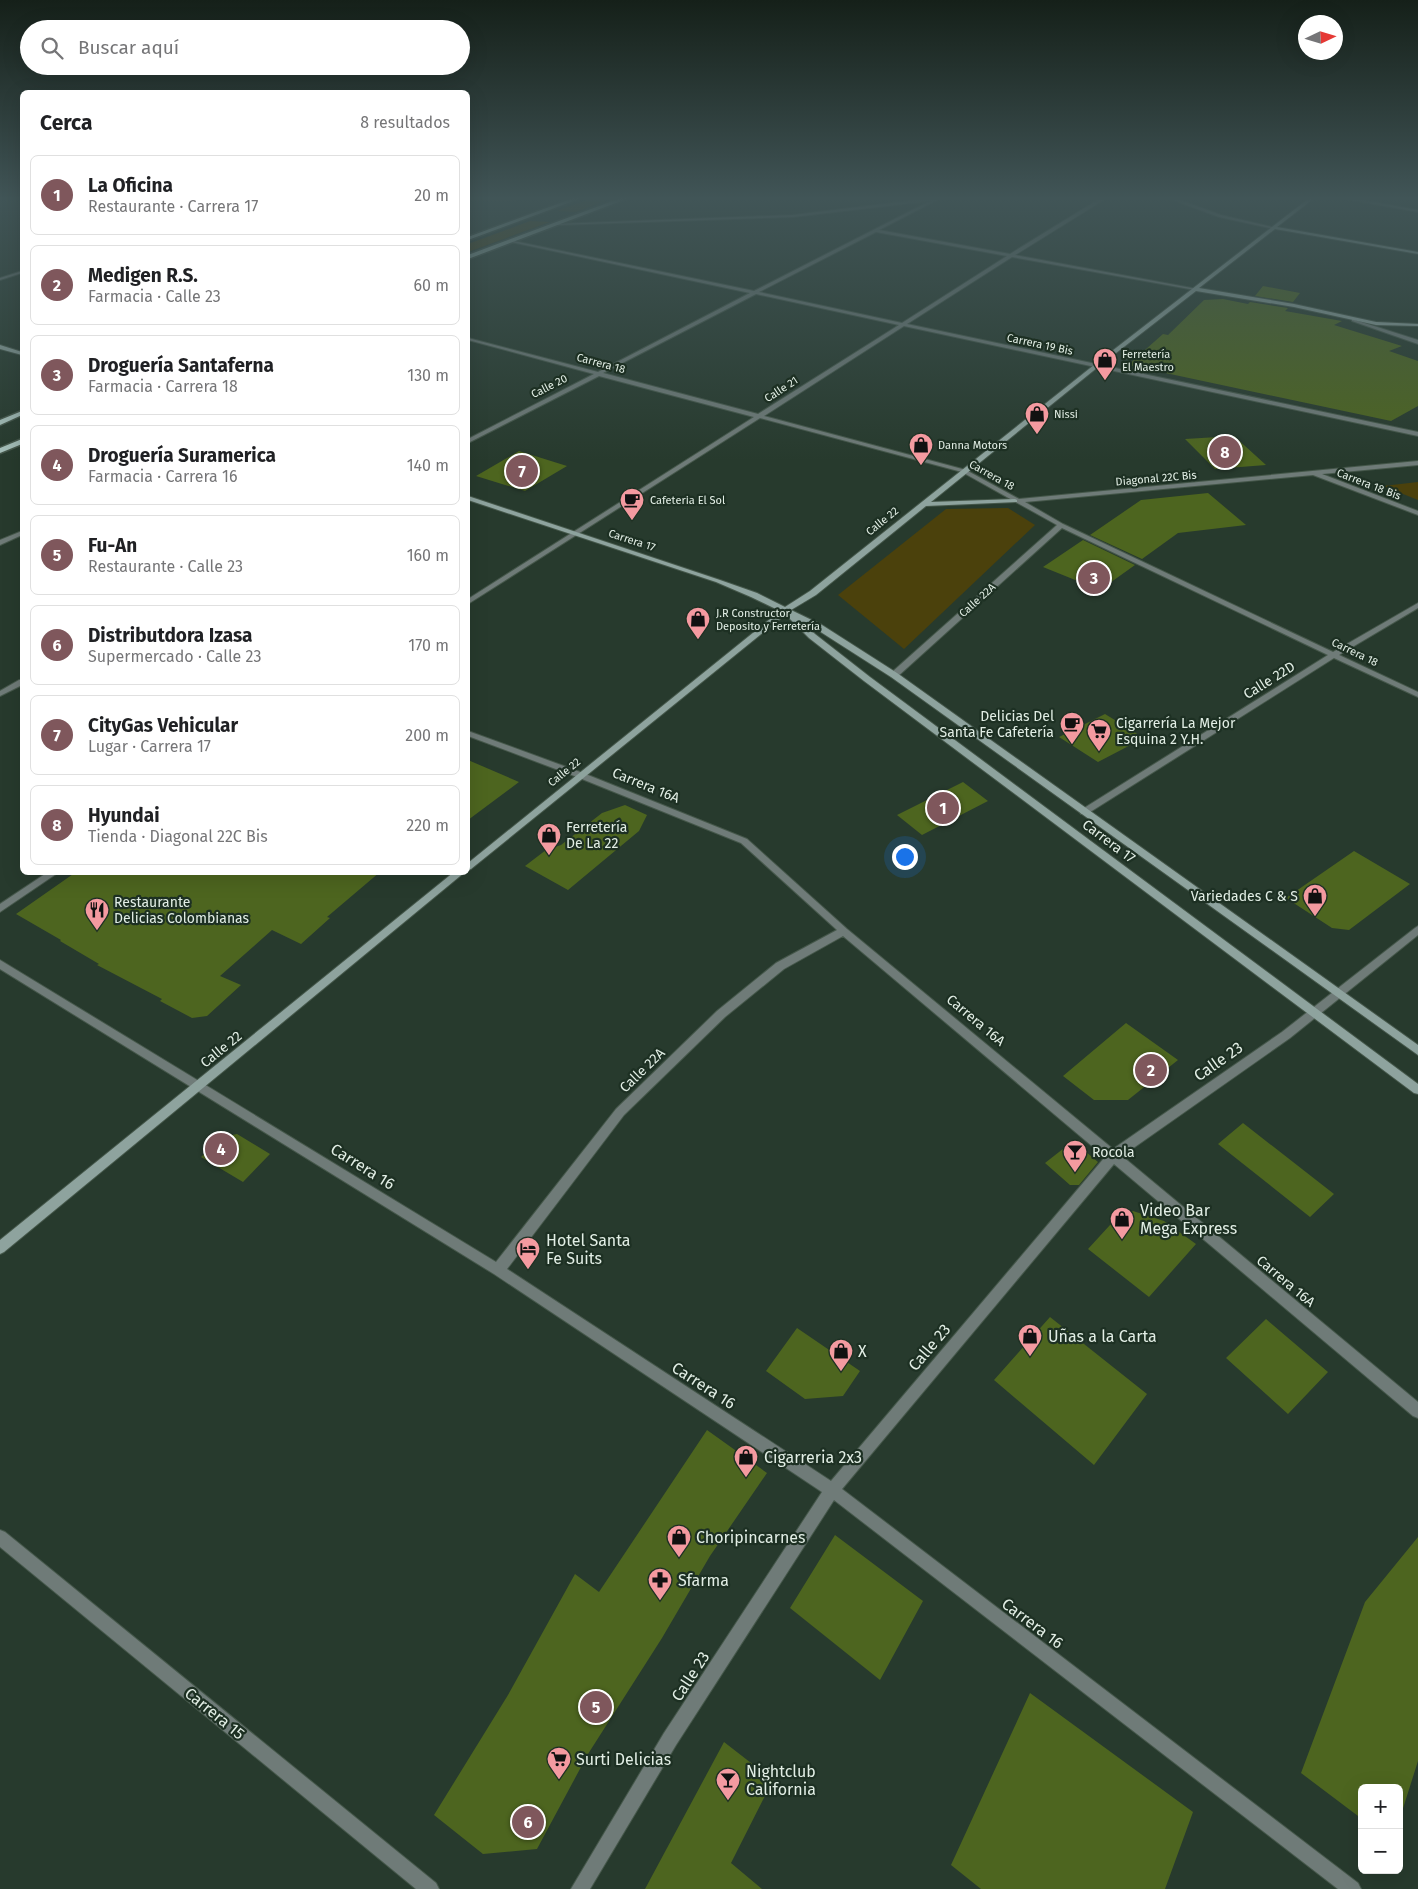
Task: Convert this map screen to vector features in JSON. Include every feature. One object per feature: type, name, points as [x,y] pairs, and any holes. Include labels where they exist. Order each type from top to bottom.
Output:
[{"type":"main road","points":[[0,423],[20,414]]},
{"type":"main road","points":[[0,451],[20,442]]},
{"type":"street","name":"Carrera 19 Bis","points":[[713,284],[1418,434]]},
{"type":"street","name":"Calle 20","points":[[470,440],[772,284]]},
{"type":"street","name":"Calle 21","points":[[470,601],[966,284]]},
{"type":"street","points":[[1169,284],[1308,308],[1354,320],[1418,342]]},
{"type":"street","name":"Calle 22","points":[[470,865],[786,610],[813,593],[1201,284]]},
{"type":"street","points":[[1354,320],[1418,326]]},
{"type":"street","name":"Carrera 18","points":[[470,340],[964,471],[1060,525],[1418,695]]},
{"type":"street","points":[[0,347],[20,353]]},
{"type":"street","points":[[1410,432],[1418,429]]},
{"type":"street","name":"Diagonal 22C Bis","points":[[1015,501],[1418,463]]},
{"type":"street","name":"Carrera 18 Bis","points":[[1312,473],[1418,513]]},
{"type":"street","name":"Carrera 17","points":[[470,499],[718,581],[786,610],[819,627],[894,675],[1418,1052]]},
{"type":"street","points":[[923,504],[1015,501]]},
{"type":"street","name":"Calle 22A","points":[[894,675],[1060,525]]},
{"type":"street","points":[[0,543],[20,534]]},
{"type":"street","name":"Calle 22D","points":[[1084,812],[1335,654],[1418,605]]},
{"type":"street","name":"Carrera 17","points":[[786,610],[812,636],[866,680],[1418,1090]]},
{"type":"street","points":[[0,694],[20,683]]},
{"type":"street","name":"Carrera 16A","points":[[470,733],[744,841],[844,931],[1114,1155],[1418,1412]]},
{"type":"street","points":[[0,909],[51,875]]},
{"type":"street","name":"Calle 22","points":[[0,1248],[457,875]]},
{"type":"street","name":"Calle 23","points":[[580,1889],[670,1739],[832,1490],[1114,1155],[1277,1041],[1418,930]]},
{"type":"street","name":"Calle 22A","points":[[498,1270],[620,1112],[721,1014],[780,966],[844,931]]},
{"type":"street","name":"Carrera 16","points":[[0,964],[498,1270],[832,1490],[1352,1889]]},
{"type":"street","name":"Carrera 15","points":[[0,1537],[430,1889]]},
{"type":"shaded area","points":[[1418,482],[1418,500],[1383,486]]},
{"type":"shaded area","points":[[1008,508],[1035,525],[904,649],[838,595],[946,509]]},
{"type":"building","points":[[1263,286],[1300,293],[1293,302],[1255,296]]},
{"type":"building","points":[[1223,299],[1248,304],[1250,302],[1288,308],[1285,311],[1342,321],[1334,325],[1402,346],[1389,351],[1418,361],[1418,406],[1391,421],[1128,365],[1163,334],[1168,335],[1204,300]]},
{"type":"building","points":[[1234,436],[1266,465],[1215,469],[1185,439]]},
{"type":"building","points":[[519,451],[567,466],[525,491],[476,476]]},
{"type":"building","points":[[1208,493],[1246,525],[1178,533],[1142,559],[1090,535],[1141,500]]},
{"type":"building","points":[[1083,540],[1135,565],[1100,590],[1043,567]]},
{"type":"building","points":[[1105,714],[1144,738],[1098,762],[1059,737]]},
{"type":"building","points":[[470,761],[519,782],[470,819]]},
{"type":"building","points":[[963,782],[988,801],[922,835],[897,815]]},
{"type":"building","points":[[625,805],[647,815],[639,831],[568,890],[525,866],[546,850],[561,845],[602,813]]},
{"type":"building","points":[[1354,851],[1410,884],[1349,930],[1332,928],[1286,898]]},
{"type":"building","points":[[72,875],[376,875],[327,917],[330,918],[301,944],[272,930],[220,976],[241,985],[207,1016],[192,1018],[160,1001],[162,999],[97,965],[99,964],[16,914]]},
{"type":"building","points":[[1126,1023],[1178,1060],[1128,1100],[1094,1100],[1063,1076]]},
{"type":"building","points":[[1243,1123],[1334,1194],[1310,1217],[1218,1144]]},
{"type":"building","points":[[237,1134],[270,1154],[243,1182],[201,1157],[222,1137]]},
{"type":"building","points":[[1073,1141],[1098,1162],[1079,1185],[1070,1185],[1045,1163]]},
{"type":"building","points":[[1133,1211],[1164,1221],[1196,1244],[1149,1297],[1088,1249],[1121,1213]]},
{"type":"building","points":[[1050,1317],[1147,1394],[1094,1465],[994,1380]]},
{"type":"building","points":[[1266,1319],[1328,1372],[1288,1414],[1226,1358]]},
{"type":"building","points":[[797,1328],[860,1371],[843,1396],[805,1399],[766,1371]]},
{"type":"building","points":[[707,1430],[767,1473],[710,1556],[662,1638],[588,1754],[537,1849],[483,1854],[434,1815],[508,1695],[575,1574],[599,1592]]},
{"type":"building","points":[[835,1535],[923,1601],[880,1680],[790,1608]]},
{"type":"building","points":[[1418,1537],[1418,1761],[1403,1808],[1403,1784],[1358,1784],[1358,1816],[1301,1773],[1365,1602]]},
{"type":"building","points":[[1030,1693],[1193,1812],[1165,1889],[981,1889],[951,1865]]},
{"type":"building","points":[[724,1742],[773,1780],[731,1863],[762,1889],[645,1889]]},
{"type":"place","name":"Ferretería El Maestro","points":[[1105,381]]},
{"type":"place","name":"Nissi","points":[[1037,435]]},
{"type":"place","name":"Hyundai","points":[[1225,452]]},
{"type":"place","name":"Danna Motors","points":[[921,466]]},
{"type":"place","name":"CityGas Vehicular","points":[[522,471]]},
{"type":"place","name":"Cafeteria El Sol","points":[[632,521]]},
{"type":"place","name":"Droguería Santaferna","points":[[1094,578]]},
{"type":"place","name":"J.R Constructor Deposito y Ferretería","points":[[698,640]]},
{"type":"place","name":"Delicias Del Santa Fe Cafetería","points":[[1072,745]]},
{"type":"place","name":"Cigarrería La Mejor Esquina 2 Y.H.","points":[[1099,752]]},
{"type":"place","name":"La Oficina","points":[[943,808]]},
{"type":"place","name":"Ferretería De La 22","points":[[549,856]]},
{"type":"place","name":"Variedades C & S","points":[[1315,917]]},
{"type":"place","name":"Restaurante Delicias Colombianas","points":[[97,931]]},
{"type":"place","name":"Medigen R.S.","points":[[1151,1070]]},
{"type":"place","name":"Droguería Suramerica","points":[[221,1149]]},
{"type":"place","name":"Rocola","points":[[1075,1173]]},
{"type":"place","name":"Video Bar Mega Express","points":[[1122,1240]]},
{"type":"place","name":"Hotel Santa Fe Suits","points":[[528,1270]]},
{"type":"place","name":"Uñas a la Carta","points":[[1030,1357]]},
{"type":"place","name":"X","points":[[841,1372]]},
{"type":"place","name":"Cigarreria 2x3","points":[[746,1478]]},
{"type":"place","name":"Choripincarnes","points":[[679,1558]]},
{"type":"place","name":"Sfarma","points":[[660,1601]]},
{"type":"place","name":"Fu-An","points":[[596,1707]]},
{"type":"place","name":"Surti Delicias","points":[[559,1780]]},
{"type":"place","name":"Nightclub California","points":[[728,1801]]},
{"type":"place","name":"Distributdora Izasa","points":[[528,1822]]}]
